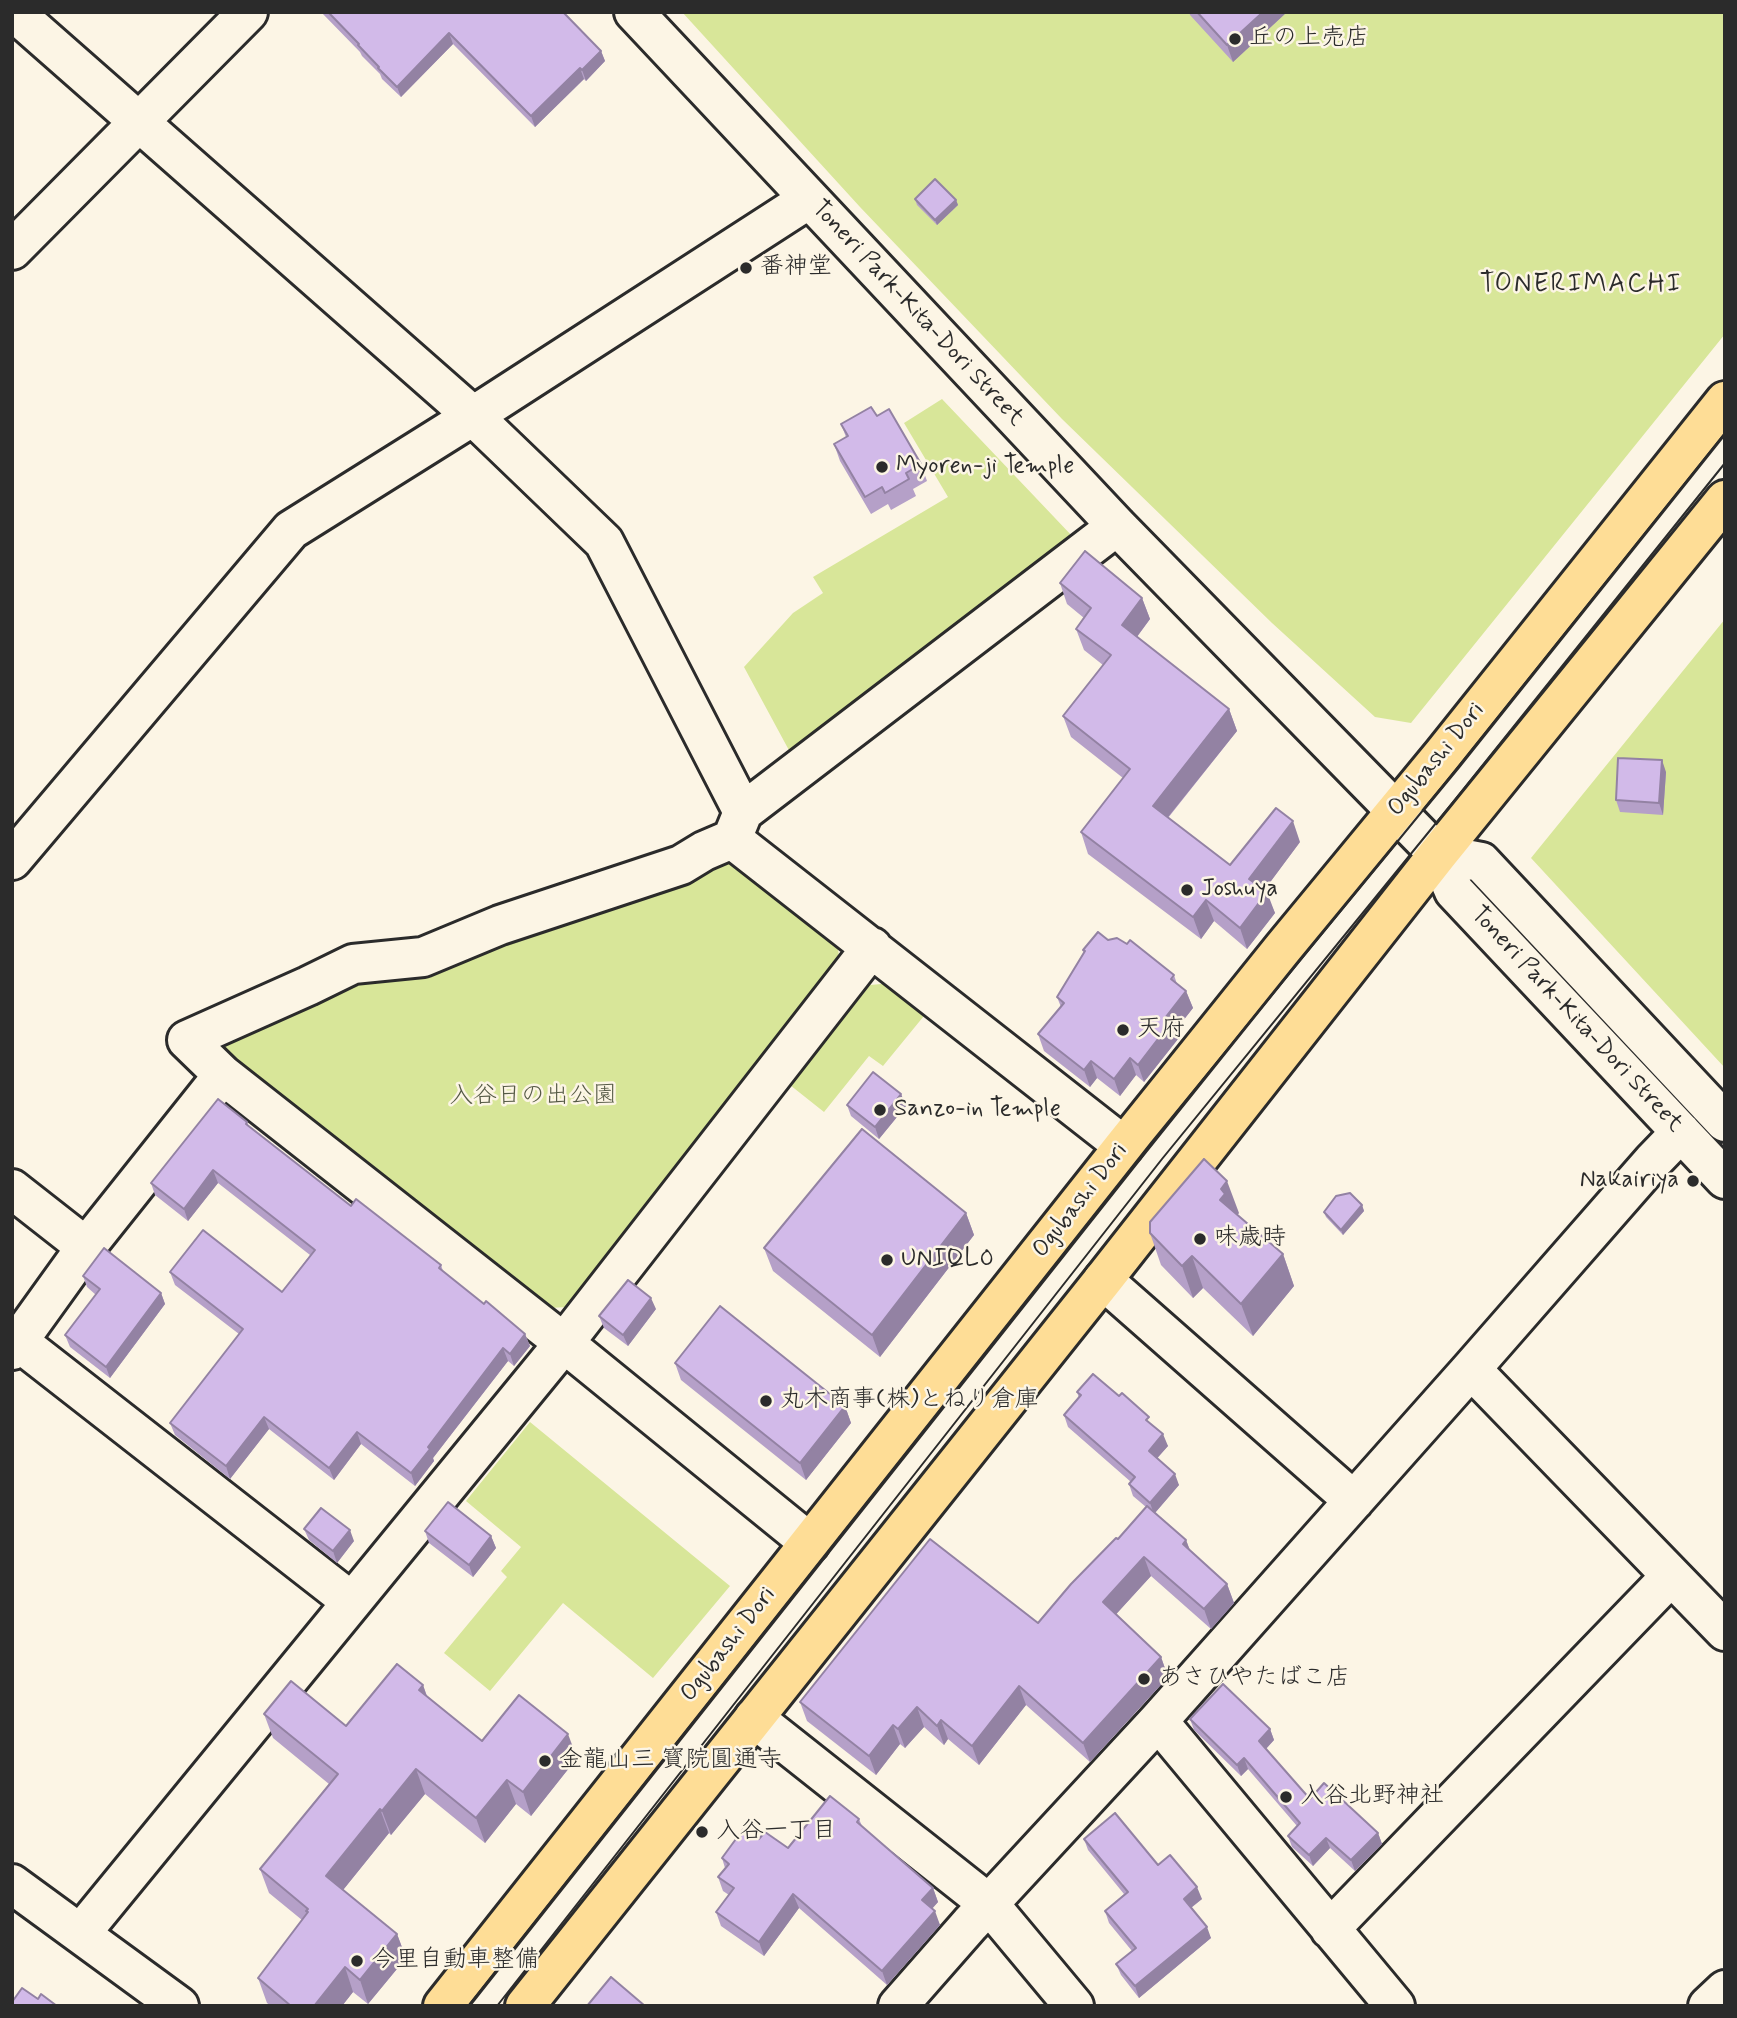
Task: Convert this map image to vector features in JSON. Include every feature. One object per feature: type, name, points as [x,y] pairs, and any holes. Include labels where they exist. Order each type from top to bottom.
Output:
[{"type":"main road","name":"Ogubashi Dori","points":[[443,2006],[1124,1146],[1725,401]]},
{"type":"main road","points":[[525,2006],[1103,1280],[1437,854],[1725,500]]},
{"type":"street","points":[[14,12],[473,416],[604,542],[738,825],[872,947],[1124,1146]]},
{"type":"street","points":[[12,250],[248,12]]},
{"type":"street","name":"Toneri Park-Kita-Dori Street","points":[[634,12],[1117,526],[1437,854],[1454,891],[1725,1179]]},
{"type":"street","points":[[12,860],[291,530],[473,416],[809,198]]},
{"type":"street","points":[[810,1543],[564,1343],[223,1074],[187,1040],[353,964],[423,957],[500,925],[681,865],[738,825],[1117,526]]},
{"type":"street","name":"Toneri Park-Kita-Dori Street","points":[[1437,854],[1481,862],[1725,1122]]},
{"type":"street","points":[[81,1933],[564,1343],[872,947]]},
{"type":"street","points":[[223,1074],[86,1247],[15,1346],[352,1602]]},
{"type":"street","points":[[898,2006],[1157,1721],[1681,1132]]},
{"type":"street","points":[[12,1189],[86,1247]]},
{"type":"street","points":[[1103,1280],[1354,1501]]},
{"type":"street","points":[[1471,1369],[1725,1631]]},
{"type":"street","points":[[1330,1929],[1671,1576]]},
{"type":"street","points":[[754,1717],[989,1904],[1074,2006]]},
{"type":"street","points":[[1157,1721],[1395,2006]]},
{"type":"street","points":[[12,1884],[179,2006]]},
{"type":"street","points":[[1709,2006],[1725,1990]]},
{"type":"green space","points":[[682,12],[1725,12],[1725,334],[1411,723],[1375,717],[1272,623],[1062,419],[860,207]]},
{"type":"green space","points":[[942,399],[1073,537],[791,754],[744,667],[793,613],[823,593],[813,577],[948,497],[904,423]]},
{"type":"green space","points":[[1725,619],[1725,1068],[1531,858]]},
{"type":"green space","name":"入谷日の出公園","points":[[731,855],[836,937],[840,962],[568,1307],[548,1308],[224,1057],[225,1034],[350,975]]},
{"type":"green space","points":[[893,983],[928,1011],[883,1066],[869,1056],[824,1112],[790,1085],[870,985]]},
{"type":"green space","points":[[530,1422],[730,1586],[653,1678],[563,1603],[490,1691],[444,1653],[507,1577],[501,1571],[521,1547],[466,1501]]},
{"type":"building","points":[[328,12],[563,12],[601,51],[531,116],[449,33],[397,87]]},
{"type":"building","points":[[1197,12],[1263,12],[1227,45]]},
{"type":"building","points":[[935,179],[956,200],[935,220],[915,199]]},
{"type":"building","points":[[871,407],[877,416],[889,409],[921,464],[906,473],[909,479],[885,493],[882,487],[865,497],[834,444],[848,436],[841,424]]},
{"type":"building","points":[[1085,551],[1142,598],[1122,625],[1229,709],[1153,806],[1230,865],[1276,808],[1293,821],[1249,879],[1267,892],[1240,928],[1206,900],[1193,917],[1081,832],[1130,769],[1063,716],[1111,655],[1076,629],[1091,608],[1060,583]]},
{"type":"building","points":[[1618,758],[1662,760],[1659,803],[1616,800]]},
{"type":"building","points":[[1098,932],[1108,940],[1117,938],[1127,944],[1130,940],[1174,975],[1171,979],[1186,991],[1165,1018],[1171,1022],[1138,1065],[1130,1058],[1114,1079],[1091,1061],[1084,1070],[1038,1034],[1064,1003],[1057,997],[1085,951],[1083,950]]},
{"type":"building","points":[[873,1072],[901,1094],[875,1127],[847,1105]]},
{"type":"building","points":[[218,1099],[351,1206],[356,1199],[441,1265],[439,1268],[484,1304],[486,1301],[525,1334],[510,1354],[503,1348],[411,1473],[357,1432],[329,1468],[264,1417],[226,1466],[170,1423],[243,1329],[170,1272],[203,1230],[282,1292],[315,1250],[213,1170],[184,1209],[151,1183]]},
{"type":"building","points":[[862,1129],[966,1213],[872,1335],[764,1248]]},
{"type":"building","points":[[1204,1159],[1227,1181],[1221,1189],[1225,1194],[1220,1200],[1283,1254],[1241,1304],[1192,1256],[1182,1266],[1150,1233],[1150,1222]]},
{"type":"building","points":[[1350,1193],[1362,1205],[1341,1230],[1324,1212],[1336,1196]]},
{"type":"building","points":[[104,1248],[161,1293],[106,1367],[65,1335],[100,1289],[83,1276]]},
{"type":"building","points":[[628,1280],[651,1298],[623,1335],[599,1316]]},
{"type":"building","name":"丸木商事(株)とねり倉庫","points":[[720,1306],[845,1406],[800,1463],[675,1363]]},
{"type":"building","points":[[1093,1374],[1119,1396],[1122,1393],[1149,1417],[1146,1420],[1163,1434],[1149,1451],[1175,1474],[1150,1503],[1129,1484],[1135,1477],[1064,1415],[1081,1395],[1077,1392]]},
{"type":"building","points":[[448,1502],[491,1536],[469,1565],[425,1531]]},
{"type":"building","points":[[1147,1506],[1186,1540],[1183,1544],[1227,1584],[1204,1609],[1144,1557],[1103,1602],[1161,1657],[1083,1743],[1019,1686],[972,1746],[941,1720],[937,1726],[917,1707],[898,1729],[893,1725],[869,1756],[800,1702],[930,1539],[1038,1623],[1071,1584],[1116,1538],[1118,1539]]},
{"type":"building","points":[[321,1508],[350,1530],[333,1551],[304,1529]]},
{"type":"building","points":[[397,1664],[423,1685],[419,1690],[482,1741],[519,1695],[568,1734],[523,1792],[507,1780],[476,1818],[416,1769],[326,1876],[397,1934],[360,1980],[345,1967],[314,2006],[291,2006],[258,1978],[308,1909],[260,1869],[338,1774],[264,1714],[291,1681],[346,1726]]},
{"type":"building","points":[[1223,1684],[1270,1729],[1259,1741],[1310,1799],[1324,1783],[1378,1833],[1351,1860],[1326,1838],[1309,1855],[1288,1836],[1300,1823],[1244,1758],[1237,1765],[1190,1719]]},
{"type":"building","points":[[830,1796],[859,1819],[857,1822],[933,1888],[922,1900],[935,1911],[882,1971],[793,1894],[759,1942],[716,1912],[734,1888],[718,1877],[729,1864],[722,1858],[744,1828],[759,1839],[765,1832],[788,1848]]},
{"type":"building","points":[[1115,1813],[1158,1865],[1170,1855],[1197,1887],[1184,1899],[1207,1927],[1135,1986],[1116,1964],[1136,1948],[1105,1911],[1128,1892],[1084,1839]]},
{"type":"building","points":[[611,1977],[645,2006],[587,2006]]},
{"type":"building","points":[[22,1988],[38,1999],[41,1994],[57,2006],[12,2006]]},
{"type":"tram line","points":[[468,2006],[1150,1144],[1442,787],[1725,433]]},
{"type":"tram line","points":[[497,2006],[1162,1159],[1725,463]]},
{"type":"place","name":"丘の上売店","points":[[1235,39]]},
{"type":"place","name":"番神堂","points":[[746,268]]},
{"type":"place","name":"Myoren-ji Temple","points":[[882,467]]},
{"type":"place","name":"Joshuya","points":[[1187,890]]},
{"type":"place","name":"天府","points":[[1123,1030]]},
{"type":"place","name":"Sanzo-in Temple","points":[[880,1110]]},
{"type":"place","name":"Nakairiya","points":[[1693,1181]]},
{"type":"place","name":"味歳時","points":[[1200,1239]]},
{"type":"place","name":"UNIQLO","points":[[887,1260]]},
{"type":"place","name":"丸木商事(株)とねり倉庫","points":[[766,1401]]},
{"type":"place","name":"あさひやたばこ店","points":[[1144,1679]]},
{"type":"place","name":"金龍山三 寳院圓通寺","points":[[545,1761]]},
{"type":"place","name":"入谷北野神社","points":[[1286,1797]]},
{"type":"place","name":"入谷一丁目","points":[[702,1832]]},
{"type":"place","name":"今里自動車整備","points":[[357,1961]]},
{"type":"district","name":"TONERIMACHI","points":[[1581,286]]}]
